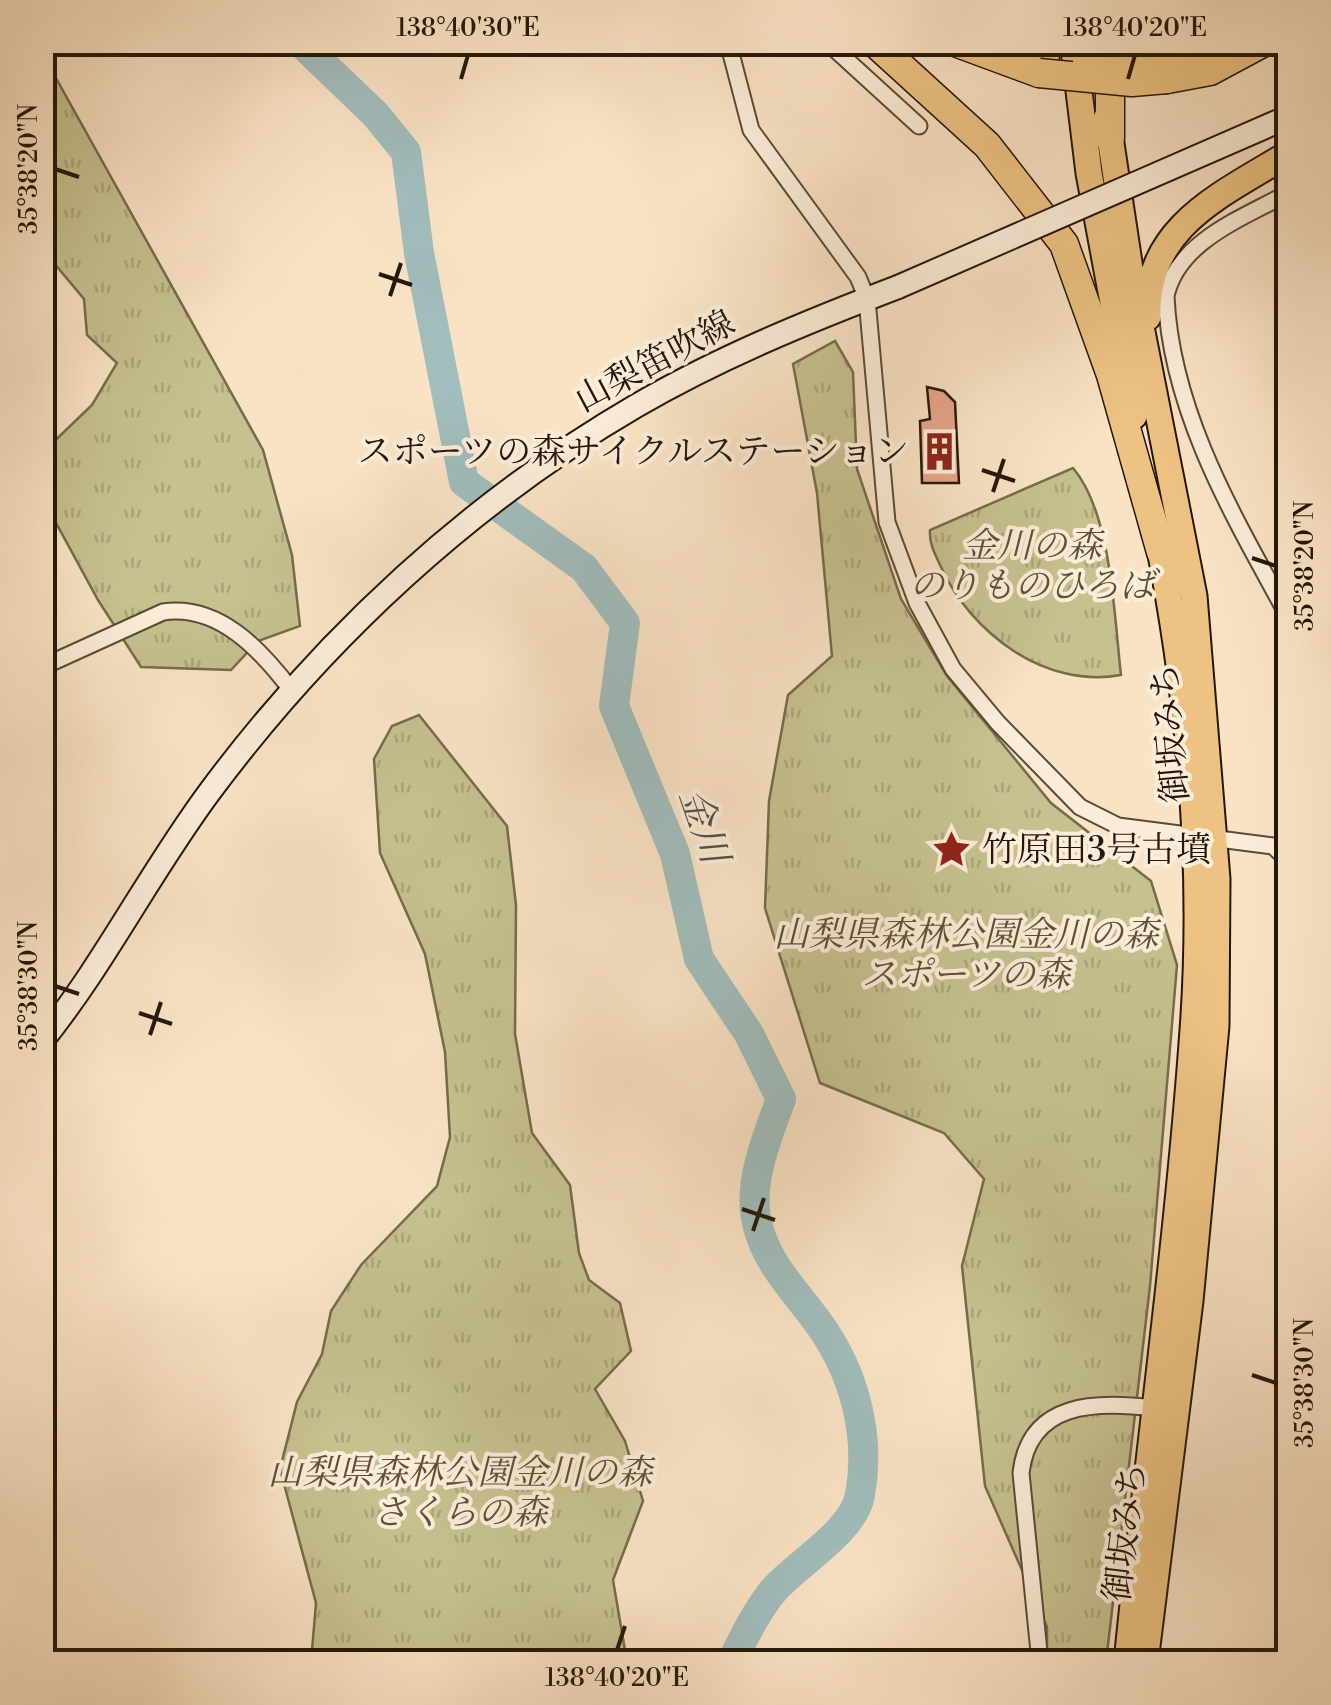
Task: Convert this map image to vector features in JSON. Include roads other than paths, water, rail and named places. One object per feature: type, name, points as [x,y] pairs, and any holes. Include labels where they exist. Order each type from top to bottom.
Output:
[{"type":"highway","points":[[874,42],[987,144],[1064,244],[1111,375],[1161,552]]},
{"type":"highway","points":[[956,42],[1042,64],[1110,62],[1210,71],[1264,42]]},
{"type":"highway","points":[[1006,42],[1042,64]]},
{"type":"highway","name":"御坂みち","points":[[1073,42],[1104,264],[1161,552],[1205,838],[1194,1028],[1127,1662]]},
{"type":"highway","name":"御坂みち","points":[[1097,42],[1150,367],[1194,596],[1216,1026],[1190,1301],[1145,1662]]},
{"type":"highway","points":[[1110,42],[1110,138]]},
{"type":"highway","points":[[1164,69],[1224,42]]},
{"type":"highway","points":[[1150,367],[1147,301],[1153,273],[1172,232],[1288,154]]},
{"type":"main road","name":"山梨笛吹線","points":[[42,1042],[208,793],[292,691],[449,538],[576,443],[682,381],[1288,116]]},
{"type":"street","points":[[728,42],[751,130],[858,277],[868,299],[888,522],[917,603],[953,668],[998,722],[1080,807],[1118,826],[1273,846],[1288,860]]},
{"type":"street","points":[[827,42],[919,126]]},
{"type":"street","points":[[1288,193],[1192,251],[1170,281],[1166,296],[1185,394],[1218,488],[1288,616]]},
{"type":"street","points":[[42,667],[163,612],[180,610],[205,615],[239,635],[269,661],[292,691]]},
{"type":"street","points":[[1040,1662],[1021,1474],[1023,1450],[1055,1415],[1116,1404],[1153,1408]]},
{"type":"waterway","name":"金川","points":[[300,42],[375,114],[406,152],[419,253],[464,482],[584,568],[625,623],[614,706],[675,854],[699,959],[749,1034],[781,1099],[757,1173],[756,1218],[772,1261],[830,1340],[850,1382],[861,1426],[863,1472],[860,1495],[846,1523],[769,1596],[732,1662]]},
{"type":"place","name":"スポーツの森サイクルステーション","points":[[939,452]]},
{"type":"place","name":"竹原田3号古墳","points":[[952,850]]},
{"type":"park label","name":"金川の森 のりものひろば","points":[[1032,566]]},
{"type":"park label","name":"山梨県森林公園金川の森 スポーツの森","points":[[966,955]]},
{"type":"park label","name":"山梨県森林公園金川の森 さくらの森","points":[[460,1493]]}]
